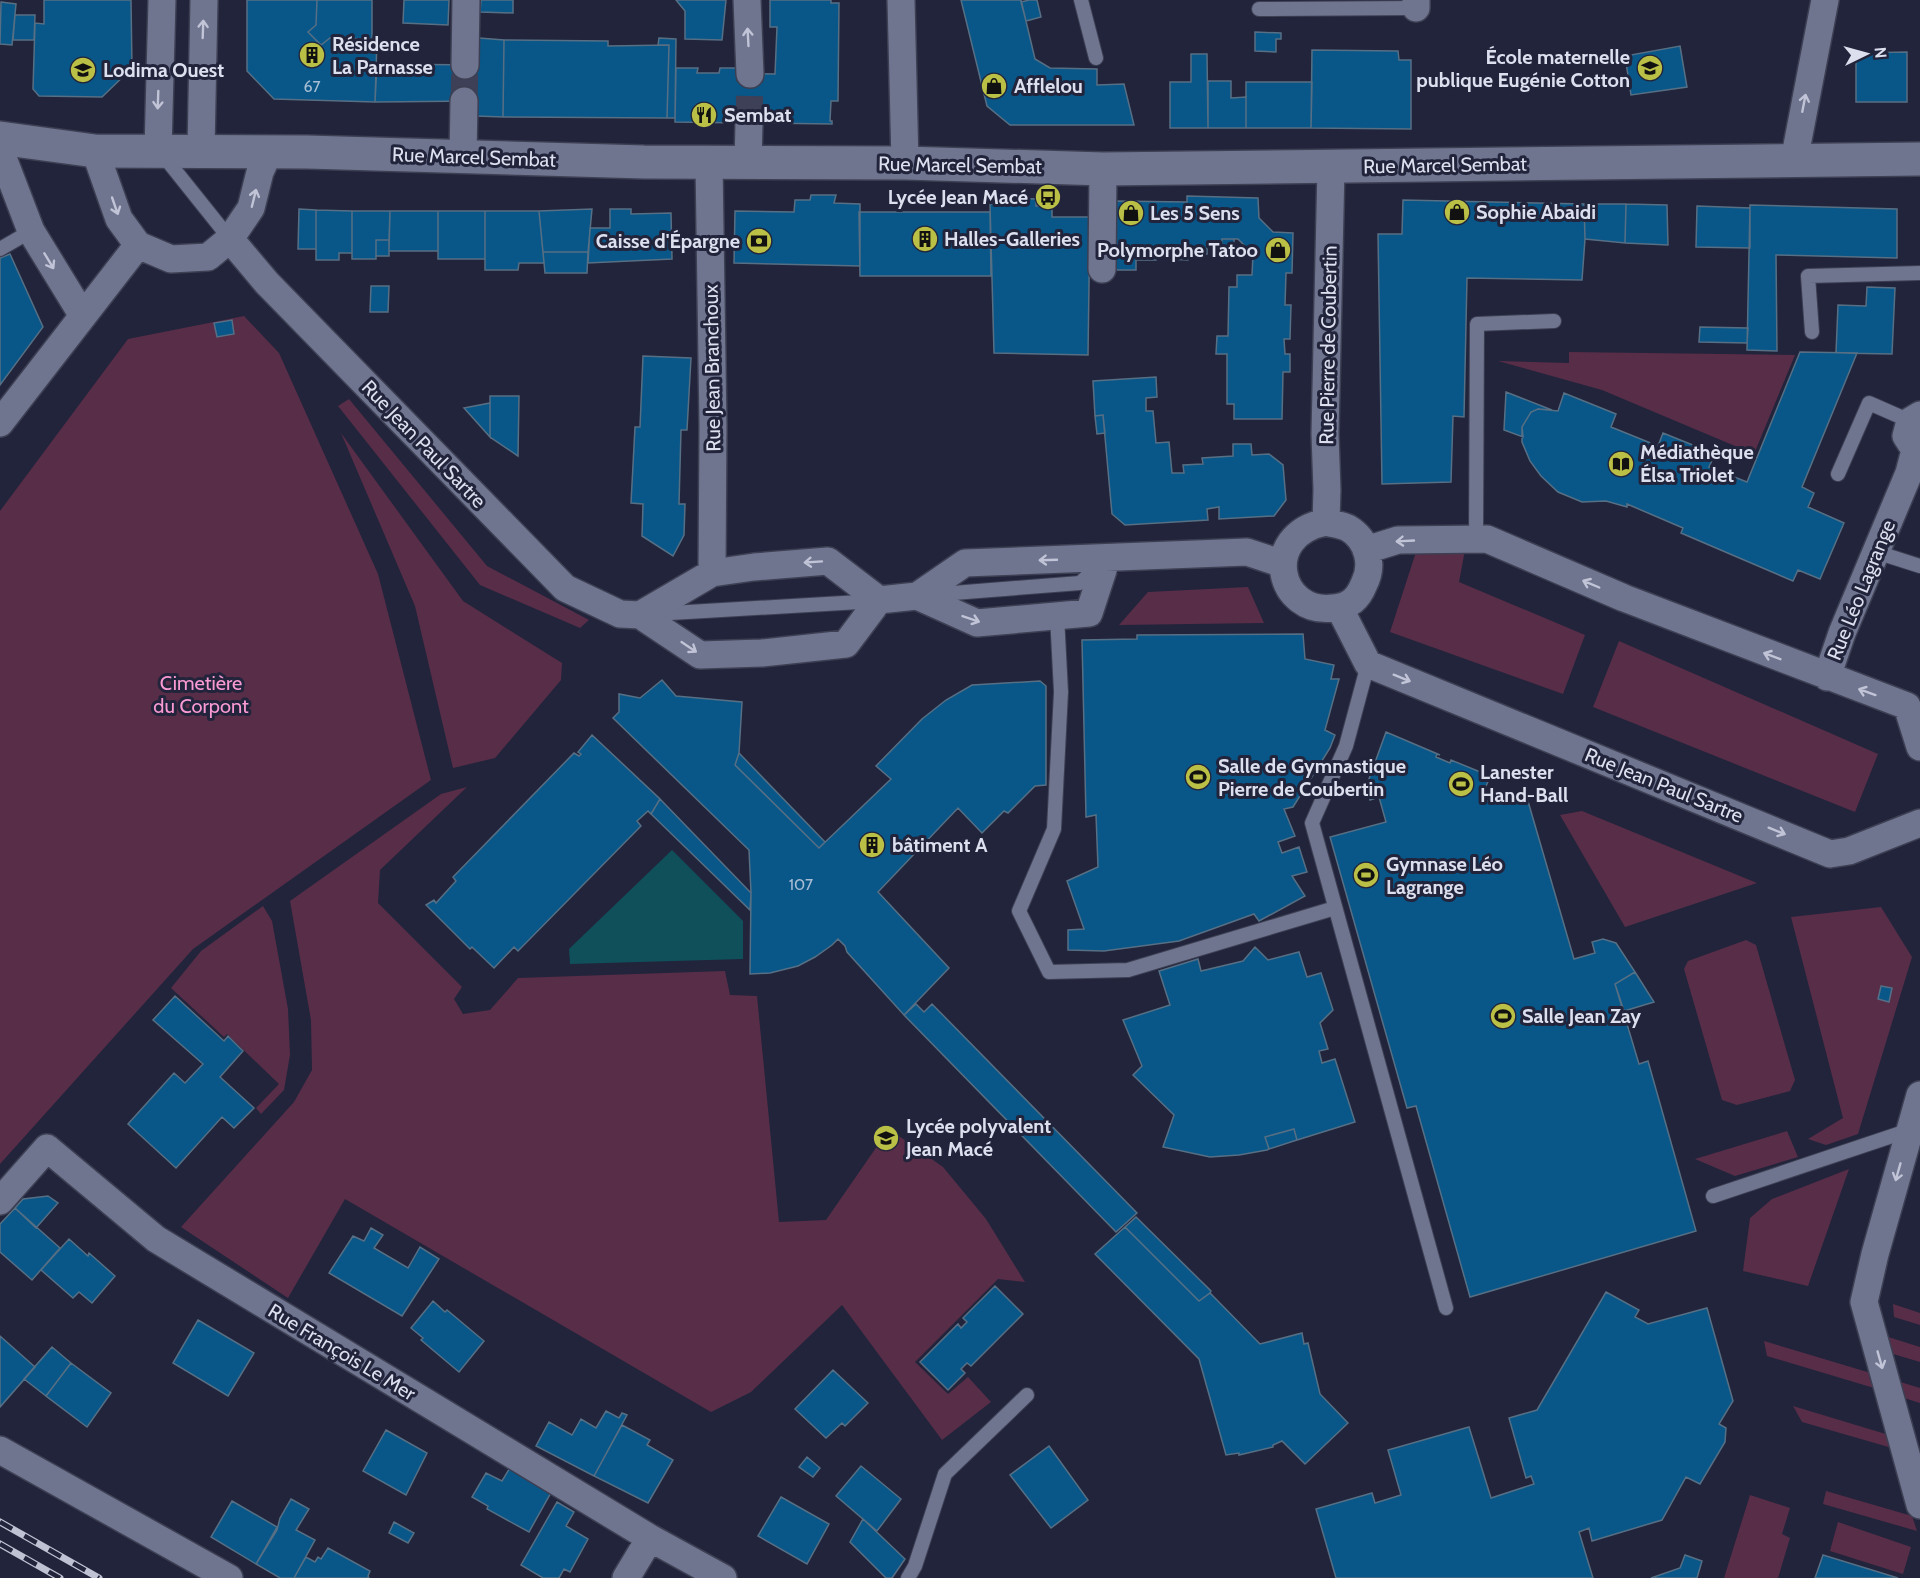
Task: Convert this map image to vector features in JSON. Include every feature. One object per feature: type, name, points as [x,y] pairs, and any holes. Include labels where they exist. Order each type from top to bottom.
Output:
[{"type":"street","points":[[158,150],[162,0]]},
{"type":"street","points":[[201,150],[204,0]]},
{"type":"street","points":[[465,65],[466,0]]},
{"type":"street","points":[[747,0],[750,74]]},
{"type":"street","points":[[900,0],[905,163]]},
{"type":"street","points":[[1794,160],[1825,0]]},
{"type":"street","points":[[464,101],[464,156]]},
{"type":"street","points":[[748,163],[749,123]]},
{"type":"street","name":"Rue Marcel Sembat","points":[[0,138],[95,151],[201,150],[709,163],[905,163],[1103,169],[1920,159]]},
{"type":"street","points":[[0,150],[31,231],[83,316]]},
{"type":"street","points":[[95,151],[119,219],[138,245],[171,259],[208,257],[230,239],[251,208],[260,172],[268,152]]},
{"type":"street","name":"Rue Jean Branchoux","points":[[709,163],[713,426],[712,573]]},
{"type":"street","name":"Rue Pierre de Coubertin","points":[[1326,522],[1325,435],[1331,167]]},
{"type":"street","points":[[1102,269],[1103,169]]},
{"type":"street","name":"Rue Jean Paul Sartre","points":[[230,239],[267,283],[565,588],[620,614],[640,615],[700,655],[762,654],[846,644],[879,600]]},
{"type":"street","points":[[0,423],[138,245]]},
{"type":"street","points":[[1915,418],[1906,436],[1917,450]]},
{"type":"street","name":"Rue Léo Lagrange","points":[[1917,450],[1842,633],[1827,677],[1907,706],[1920,747]]},
{"type":"street","points":[[1326,522],[1348,527],[1359,537],[1366,550],[1370,560],[1369,575],[1358,598],[1339,607],[1324,609],[1310,606],[1297,598],[1287,585],[1283,564],[1286,549],[1297,533],[1311,525],[1326,522]]},
{"type":"street","points":[[1366,550],[1398,540],[1487,539],[1624,598],[1827,677]]},
{"type":"street","points":[[640,615],[712,573],[828,561],[879,600],[917,596],[965,563],[1247,552],[1283,564]]},
{"type":"street","points":[[917,596],[977,623],[1089,613],[1107,558]]},
{"type":"street","points":[[1339,607],[1368,664]]},
{"type":"street","name":"Rue Jean Paul Sartre","points":[[1368,664],[1830,854],[1849,850],[1920,823]]},
{"type":"street","points":[[1920,1095],[1875,1254],[1864,1302],[1920,1505]]},
{"type":"street","name":"Rue François Le Mer","points":[[0,1201],[47,1148],[156,1239],[650,1538],[723,1578]]},
{"type":"street","points":[[0,1450],[229,1578]]},
{"type":"street","points":[[626,1578],[650,1538]]},
{"type":"lane","points":[[1081,0],[1096,58]]},
{"type":"lane","points":[[1258,9],[1416,4]]},
{"type":"lane","points":[[158,150],[230,239]]},
{"type":"lane","points":[[0,249],[31,231]]},
{"type":"lane","points":[[1812,332],[1808,276],[1920,273]]},
{"type":"lane","points":[[1476,539],[1477,324],[1554,321]]},
{"type":"lane","points":[[1838,474],[1869,403],[1915,418]]},
{"type":"lane","points":[[1876,552],[1920,566]]},
{"type":"lane","points":[[640,615],[879,600]]},
{"type":"lane","points":[[1056,616],[1061,692],[1054,829],[1019,911],[1048,972],[1128,970],[1335,908]]},
{"type":"lane","points":[[1368,664],[1346,746],[1312,823],[1446,1308]]},
{"type":"lane","points":[[1713,1196],[1910,1130]]},
{"type":"lane","points":[[908,1578],[915,1566],[945,1474],[1027,1395]]},
{"type":"green space","name":"Cimetière du Corpont","points":[[244,316],[279,353],[378,574],[431,780],[193,949],[0,1164],[0,511],[128,339]]},
{"type":"green space","points":[[1569,352],[1795,355],[1754,454],[1602,390],[1498,361],[1569,363]]},
{"type":"green space","points":[[349,399],[487,566],[589,620],[580,628],[480,585],[338,406]]},
{"type":"green space","points":[[341,433],[463,601],[562,663],[561,680],[495,758],[453,768],[415,606]]},
{"type":"green space","points":[[1465,550],[1459,582],[1585,635],[1563,694],[1390,632],[1416,552]]},
{"type":"green space","points":[[1248,587],[1264,623],[1119,625],[1148,592]]},
{"type":"green space","points":[[1619,641],[1878,754],[1855,812],[1593,707]]},
{"type":"green space","points":[[467,787],[380,870],[378,903],[462,987],[454,999],[463,1014],[490,1010],[518,978],[725,971],[730,995],[757,996],[779,1222],[826,1220],[889,1129],[943,1167],[986,1219],[1025,1282],[998,1279],[915,1362],[948,1394],[968,1377],[991,1402],[942,1440],[842,1305],[751,1392],[711,1412],[345,1199],[288,1298],[181,1227],[294,1102],[312,1070],[311,1020],[290,901],[441,794]]},
{"type":"green space","points":[[1582,811],[1757,883],[1625,927],[1560,815]]},
{"type":"green space","points":[[263,906],[272,921],[288,1009],[290,1055],[284,1090],[261,1114],[256,1108],[279,1084],[227,1034],[224,1037],[171,988],[201,951]]},
{"type":"green space","points":[[1881,907],[1912,957],[1858,1134],[1826,1145],[1808,1139],[1843,1118],[1791,917]]},
{"type":"green space","points":[[1746,940],[1756,945],[1795,1080],[1790,1091],[1737,1105],[1722,1100],[1684,969],[1688,961]]},
{"type":"green space","points":[[1787,1131],[1798,1157],[1735,1176],[1695,1159]]},
{"type":"green space","points":[[1849,1169],[1808,1286],[1743,1271],[1750,1218],[1772,1199]]},
{"type":"green space","points":[[1893,1304],[1920,1313],[1920,1325],[1894,1317]]},
{"type":"green space","points":[[1885,1336],[1920,1347],[1920,1362],[1893,1354]]},
{"type":"green space","points":[[1764,1341],[1874,1374],[1874,1388],[1767,1356]]},
{"type":"green space","points":[[1897,1381],[1920,1388],[1920,1403],[1901,1397]]},
{"type":"green space","points":[[1793,1406],[1889,1435],[1892,1448],[1802,1422]]},
{"type":"green space","points":[[1826,1491],[1912,1516],[1917,1531],[1823,1504]]},
{"type":"green space","points":[[1750,1495],[1790,1508],[1782,1534],[1790,1538],[1778,1578],[1724,1578]]},
{"type":"green space","points":[[1838,1522],[1911,1547],[1903,1574],[1830,1551]]},
{"type":"shaded area","points":[[672,850],[743,921],[743,959],[570,964],[569,949]]},
{"type":"building","points":[[44,0],[131,0],[132,68],[102,97],[39,96],[33,89],[35,23],[44,24]]},
{"type":"building","name":"Résidence La Parnasse","points":[[247,0],[317,0],[316,25],[308,32],[321,45],[330,38],[377,40],[375,102],[274,99],[247,71]]},
{"type":"building","points":[[317,0],[372,0],[372,39],[330,38],[321,45],[308,32],[316,25]]},
{"type":"building","points":[[404,0],[449,0],[448,25],[403,23]]},
{"type":"building","points":[[481,0],[513,0],[513,13],[480,12]]},
{"type":"building","points":[[676,0],[726,0],[722,40],[685,39],[685,11]]},
{"type":"building","points":[[770,0],[831,0],[831,3],[839,3],[838,101],[831,101],[830,121],[832,124],[675,122],[676,68],[698,68],[697,73],[719,73],[720,68],[739,68],[739,73],[775,74],[777,27],[770,27]]},
{"type":"building","points":[[961,0],[1021,0],[1035,59],[1050,68],[1097,69],[1097,85],[1124,84],[1134,125],[1010,125],[987,106]]},
{"type":"building","points":[[1037,0],[1041,17],[1026,21],[1021,2]]},
{"type":"building","points":[[1,2],[16,4],[12,45],[0,44]]},
{"type":"building","points":[[15,15],[35,15],[34,40],[13,40]]},
{"type":"building","points":[[1255,32],[1281,33],[1281,39],[1276,39],[1276,52],[1255,51]]},
{"type":"building","points":[[479,38],[504,40],[503,117],[476,116],[477,101],[375,102],[377,64],[479,65]]},
{"type":"building","points":[[659,38],[676,39],[675,118],[667,118],[669,45],[658,45]]},
{"type":"building","points":[[504,40],[608,41],[608,46],[669,45],[667,118],[503,117]]},
{"type":"building","points":[[1680,46],[1687,87],[1631,95],[1625,56]]},
{"type":"building","points":[[1312,50],[1398,51],[1399,60],[1411,60],[1411,129],[1311,128]]},
{"type":"building","points":[[1907,52],[1907,102],[1856,102],[1856,53]]},
{"type":"building","points":[[1191,54],[1207,54],[1208,128],[1170,128],[1170,82],[1191,82]]},
{"type":"building","points":[[1208,81],[1231,81],[1231,98],[1246,97],[1246,128],[1208,128]]},
{"type":"building","points":[[1246,82],[1312,82],[1311,128],[1246,128]]},
{"type":"building","points":[[811,195],[836,195],[834,203],[860,204],[860,266],[734,263],[735,211],[794,212],[795,200],[810,200]]},
{"type":"building","points":[[1187,196],[1258,198],[1259,218],[1273,232],[1293,233],[1292,273],[1286,273],[1285,305],[1291,305],[1290,339],[1284,339],[1285,354],[1290,354],[1290,372],[1283,372],[1282,419],[1234,419],[1234,404],[1227,404],[1227,354],[1216,354],[1217,336],[1228,336],[1229,287],[1237,287],[1237,275],[1252,275],[1253,254],[1238,239],[1222,239],[1221,248],[1207,247],[1207,254],[1189,254],[1188,260],[1169,259],[1169,253],[1156,253],[1156,260],[1136,260],[1136,270],[1114,270],[1116,201],[1187,202]]},
{"type":"building","points":[[1011,198],[1036,199],[1036,206],[1052,206],[1052,217],[1090,217],[1088,355],[994,353],[990,204],[1011,204]]},
{"type":"building","points":[[1403,200],[1584,204],[1585,239],[1582,280],[1467,278],[1464,417],[1453,416],[1451,482],[1382,484],[1378,234],[1402,234]]},
{"type":"building","points":[[1584,204],[1626,204],[1625,243],[1585,239]]},
{"type":"building","points":[[1626,204],[1667,205],[1668,245],[1625,243]]},
{"type":"building","points":[[1750,205],[1897,209],[1897,258],[1776,255],[1777,351],[1747,350]]},
{"type":"building","points":[[1697,206],[1750,208],[1750,248],[1696,247]]},
{"type":"building","points":[[299,209],[316,210],[316,249],[298,249]]},
{"type":"building","points":[[592,209],[588,252],[543,252],[539,211]]},
{"type":"building","points":[[610,209],[631,209],[631,214],[671,213],[672,259],[588,263],[590,228],[610,228]]},
{"type":"building","points":[[316,210],[352,211],[352,253],[339,253],[339,260],[316,260]]},
{"type":"building","points":[[352,211],[390,211],[389,240],[376,240],[376,259],[352,259]]},
{"type":"building","points":[[390,211],[438,211],[438,251],[389,251]]},
{"type":"building","points":[[438,211],[485,211],[485,259],[438,259]]},
{"type":"building","points":[[485,211],[539,211],[544,263],[519,263],[518,270],[485,270]]},
{"type":"building","name":"Halles-Galleries","points":[[859,212],[990,212],[991,276],[860,276]]},
{"type":"building","points":[[1222,239],[1234,239],[1234,248],[1221,248]]},
{"type":"building","points":[[376,240],[389,240],[389,256],[376,256]]},
{"type":"building","points":[[543,252],[588,252],[587,273],[545,273]]},
{"type":"building","points":[[10,254],[43,327],[0,385],[0,258]]},
{"type":"building","points":[[371,286],[389,286],[388,312],[370,312]]},
{"type":"building","points":[[1867,287],[1895,288],[1892,354],[1836,353],[1838,305],[1866,306]]},
{"type":"building","points":[[232,320],[234,334],[217,337],[214,323]]},
{"type":"building","points":[[1700,327],[1748,328],[1747,343],[1699,342]]},
{"type":"building","name":"Médiathèque Élsa Triolet","points":[[1800,352],[1857,353],[1802,487],[1814,493],[1808,507],[1844,523],[1820,579],[1798,570],[1793,581],[1681,533],[1683,528],[1627,504],[1627,507],[1606,501],[1582,502],[1558,492],[1541,476],[1530,461],[1522,442],[1522,427],[1531,412],[1538,409],[1558,411],[1564,393],[1616,414],[1611,427],[1658,446],[1663,433],[1715,454],[1709,467],[1747,482]]},
{"type":"building","points":[[643,356],[691,358],[687,430],[681,430],[679,504],[685,504],[684,535],[673,556],[642,536],[643,504],[631,503],[635,427],[640,427]]},
{"type":"building","points":[[1156,377],[1157,397],[1146,398],[1146,411],[1153,411],[1156,443],[1169,442],[1172,473],[1184,473],[1183,465],[1203,464],[1202,458],[1233,456],[1233,444],[1251,444],[1252,455],[1269,454],[1283,465],[1286,500],[1274,516],[1219,519],[1219,507],[1207,509],[1208,520],[1125,525],[1112,514],[1103,415],[1095,416],[1093,381]]},
{"type":"building","points":[[1506,392],[1552,410],[1538,409],[1531,412],[1522,427],[1523,437],[1504,430]]},
{"type":"building","points":[[490,396],[519,396],[518,456],[490,437]]},
{"type":"building","points":[[490,403],[490,437],[464,408]]},
{"type":"building","points":[[1103,415],[1105,433],[1097,434],[1095,416]]},
{"type":"building","name":"Salle de Gymnastique Pierre de Coubertin","points":[[1303,634],[1305,659],[1334,665],[1331,679],[1339,679],[1325,730],[1335,735],[1330,748],[1293,807],[1284,809],[1295,836],[1278,842],[1282,853],[1299,847],[1307,872],[1292,876],[1305,896],[1259,921],[1254,914],[1179,941],[1104,951],[1068,950],[1068,930],[1084,929],[1067,881],[1098,867],[1096,815],[1086,817],[1082,640],[1137,639],[1137,635]]},
{"type":"building","name":"bâtiment A","points":[[662,680],[676,696],[742,702],[739,753],[735,765],[819,848],[891,779],[876,766],[922,719],[946,700],[972,685],[1040,681],[1046,686],[1046,785],[1035,786],[1008,813],[1004,811],[982,833],[958,808],[878,892],[949,968],[904,1015],[838,939],[815,957],[798,966],[770,973],[750,974],[749,850],[613,718],[619,712],[619,694],[640,698]]},
{"type":"building","name":"Salle Jean Zay","points":[[1386,732],[1440,755],[1437,754],[1436,757],[1450,763],[1451,760],[1495,778],[1490,777],[1481,794],[1483,802],[1525,791],[1574,959],[1595,953],[1592,942],[1603,939],[1616,943],[1635,972],[1615,984],[1639,1064],[1648,1061],[1696,1231],[1470,1297],[1416,1106],[1407,1108],[1330,837],[1386,822],[1379,797],[1370,800],[1365,790]]},
{"type":"building","points":[[592,735],[660,799],[651,814],[648,811],[637,821],[641,826],[518,951],[514,947],[494,968],[472,947],[470,949],[426,905],[434,900],[436,903],[456,881],[453,877],[574,753],[579,756],[581,754],[578,752]]},
{"type":"building","points":[[739,753],[825,842],[819,848],[735,765]]},
{"type":"building","points":[[660,799],[751,893],[750,910],[651,814]]},
{"type":"building","points":[[1255,947],[1268,960],[1299,952],[1307,977],[1321,973],[1333,1010],[1320,1023],[1328,1049],[1319,1051],[1322,1063],[1335,1059],[1355,1122],[1297,1140],[1294,1129],[1265,1137],[1269,1149],[1239,1155],[1210,1157],[1163,1147],[1174,1115],[1133,1075],[1142,1066],[1123,1020],[1170,1005],[1159,971],[1198,959],[1201,971],[1243,961]]},
{"type":"building","points":[[1635,972],[1654,1002],[1624,1011],[1615,984]]},
{"type":"building","points":[[1881,986],[1892,988],[1889,1002],[1878,999]]},
{"type":"building","points":[[175,996],[224,1041],[228,1036],[243,1051],[220,1077],[254,1108],[234,1128],[222,1117],[176,1168],[128,1124],[174,1073],[185,1083],[203,1064],[153,1020]]},
{"type":"building","points":[[916,1004],[924,1012],[932,1004],[1137,1213],[1116,1232],[904,1015]]},
{"type":"building","points":[[1294,1129],[1297,1140],[1269,1149],[1265,1137]]},
{"type":"building","points":[[48,1196],[58,1203],[36,1228],[15,1208],[23,1199]]},
{"type":"building","points":[[15,1208],[60,1248],[32,1280],[0,1252],[0,1224]]},
{"type":"building","points":[[1136,1217],[1211,1291],[1210,1293],[1199,1301],[1125,1227]]},
{"type":"building","points":[[1125,1227],[1199,1301],[1210,1293],[1260,1344],[1302,1333],[1304,1344],[1308,1343],[1320,1394],[1348,1423],[1305,1464],[1282,1441],[1273,1447],[1239,1455],[1239,1453],[1226,1455],[1199,1359],[1095,1254]]},
{"type":"building","points":[[371,1228],[383,1235],[374,1248],[408,1268],[420,1247],[439,1259],[402,1316],[329,1273],[353,1236],[364,1241]]},
{"type":"building","points":[[69,1239],[115,1276],[92,1303],[79,1292],[73,1298],[41,1270]]},
{"type":"building","points":[[995,1286],[1023,1314],[971,1366],[967,1363],[961,1369],[965,1373],[948,1390],[920,1362],[958,1324],[961,1328],[967,1322],[963,1318]]},
{"type":"building","points":[[1606,1292],[1639,1310],[1635,1317],[1648,1324],[1707,1308],[1733,1401],[1719,1424],[1726,1428],[1725,1442],[1700,1484],[1686,1477],[1662,1520],[1592,1541],[1589,1528],[1579,1532],[1593,1578],[1336,1578],[1316,1509],[1372,1493],[1375,1503],[1401,1495],[1388,1450],[1469,1427],[1491,1498],[1534,1484],[1531,1476],[1526,1478],[1509,1418],[1537,1410]]},
{"type":"building","points":[[433,1301],[484,1341],[459,1372],[421,1340],[423,1338],[411,1328]]},
{"type":"building","points":[[198,1320],[254,1353],[228,1396],[173,1363]]},
{"type":"building","points":[[0,1336],[35,1367],[0,1407]]},
{"type":"building","points":[[52,1347],[71,1363],[46,1396],[24,1379]]},
{"type":"building","points":[[71,1363],[111,1393],[87,1427],[46,1396]]},
{"type":"building","points":[[833,1370],[868,1403],[845,1426],[842,1423],[826,1438],[795,1409]]},
{"type":"building","points":[[606,1411],[619,1418],[622,1413],[627,1415],[594,1476],[536,1446],[549,1422],[572,1435],[581,1419],[596,1428]]},
{"type":"building","points":[[622,1425],[650,1440],[647,1445],[673,1460],[648,1503],[594,1476]]},
{"type":"building","points":[[386,1430],[427,1453],[406,1495],[363,1471]]},
{"type":"building","points":[[1049,1446],[1088,1500],[1051,1528],[1010,1475]]},
{"type":"building","points":[[807,1457],[820,1468],[813,1477],[799,1467]]},
{"type":"building","points":[[511,1466],[553,1489],[529,1532],[487,1509],[488,1506],[472,1497],[486,1473],[502,1481]]},
{"type":"building","points":[[861,1466],[901,1499],[877,1531],[836,1496]]},
{"type":"building","points":[[781,1497],[829,1524],[807,1564],[758,1536]]},
{"type":"building","points":[[291,1499],[309,1509],[296,1530],[315,1540],[294,1578],[280,1578],[256,1564],[277,1530],[280,1518]]},
{"type":"building","points":[[232,1501],[277,1527],[256,1564],[211,1537]]},
{"type":"building","points":[[557,1502],[574,1512],[566,1526],[588,1539],[570,1572],[564,1569],[559,1578],[543,1578],[521,1565]]},
{"type":"building","points":[[863,1519],[905,1559],[892,1578],[886,1578],[850,1542]]},
{"type":"building","points":[[394,1522],[414,1533],[408,1543],[389,1533]]},
{"type":"building","points":[[328,1548],[370,1571],[369,1578],[294,1578],[306,1557],[315,1562],[318,1557],[321,1559]]},
{"type":"building","points":[[1685,1555],[1702,1561],[1697,1578],[1651,1578],[1680,1568]]},
{"type":"building","points":[[1823,1555],[1898,1578],[1815,1578]]},
{"type":"tunnel","points":[[464,101],[465,65]]},
{"type":"tunnel","points":[[749,123],[750,74]]},
{"type":"railway","points":[[0,1522],[99,1578]]},
{"type":"railway","points":[[0,1544],[60,1578]]},
{"type":"place","name":"Résidence La Parnasse","points":[[312,55]]},
{"type":"place","name":"École maternelle publique Eugénie Cotton","points":[[1650,68]]},
{"type":"place","name":"Lodima Ouest","points":[[83,70]]},
{"type":"place","name":"Afflelou","points":[[994,86]]},
{"type":"place","name":"Sembat","points":[[704,115]]},
{"type":"place","name":"Lycée Jean Macé","points":[[1048,197]]},
{"type":"place","name":"Sophie Abaidi","points":[[1457,212]]},
{"type":"place","name":"Les 5 Sens","points":[[1131,213]]},
{"type":"place","name":"Halles-Galleries","points":[[925,239]]},
{"type":"place","name":"Caisse d'Épargne","points":[[759,241]]},
{"type":"place","name":"Polymorphe Tatoo","points":[[1278,250]]},
{"type":"place","name":"Médiathèque Élsa Triolet","points":[[1621,464]]},
{"type":"place","name":"Salle de Gymnastique Pierre de Coubertin","points":[[1198,777]]},
{"type":"place","name":"Lanester Hand-Ball","points":[[1461,784]]},
{"type":"place","name":"bâtiment A","points":[[872,845]]},
{"type":"place","name":"Gymnase Léo Lagrange","points":[[1366,875]]},
{"type":"place","name":"Salle Jean Zay","points":[[1503,1016]]},
{"type":"place","name":"Lycée polyvalent Jean Macé","points":[[886,1138]]}]
